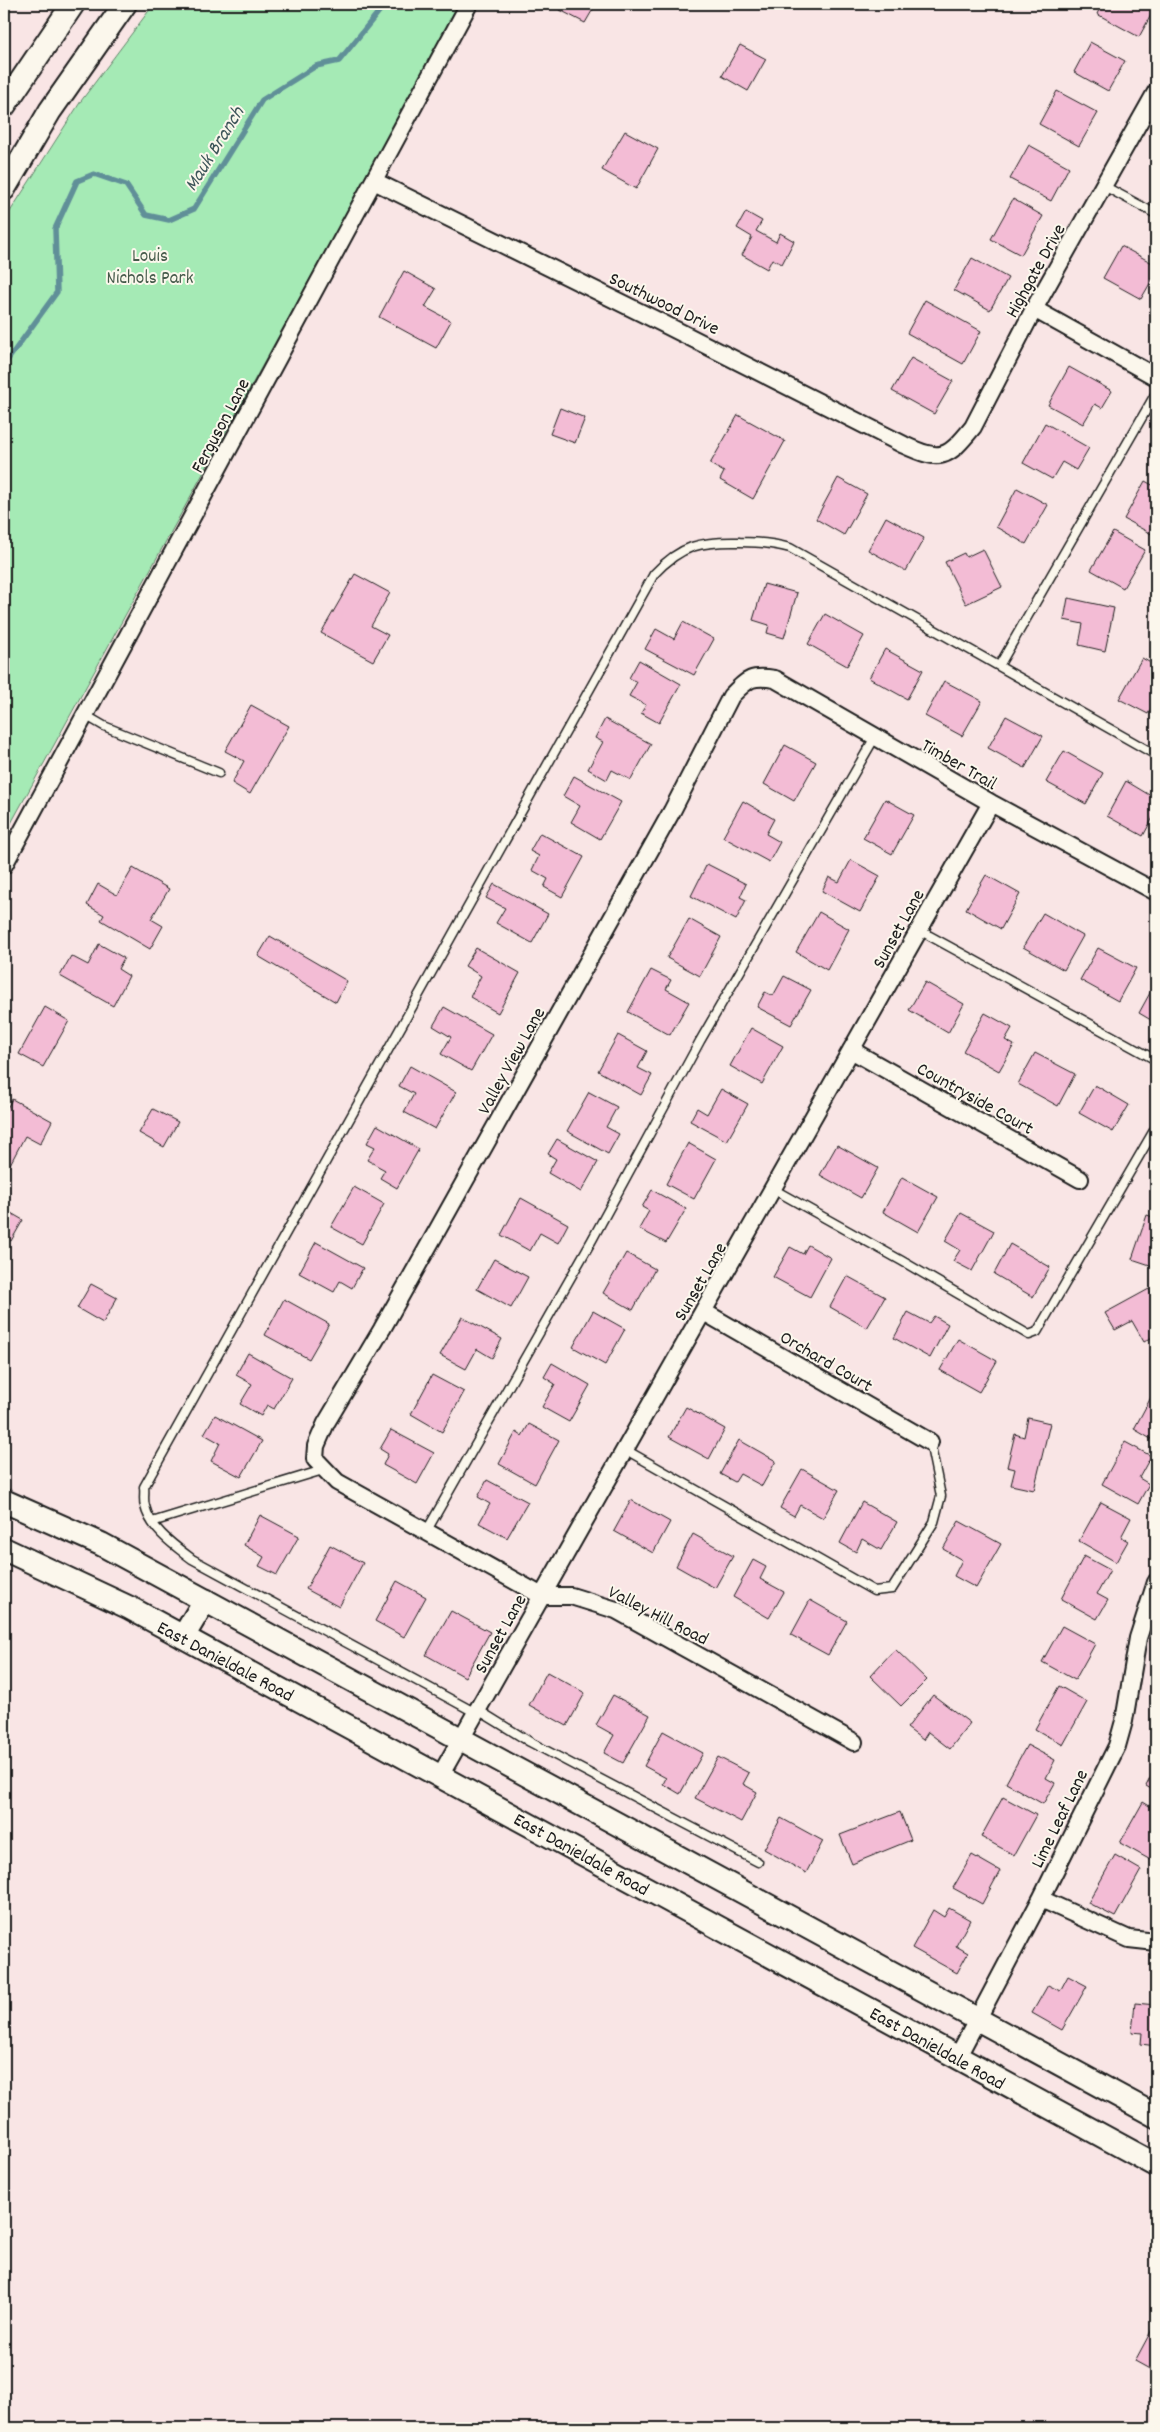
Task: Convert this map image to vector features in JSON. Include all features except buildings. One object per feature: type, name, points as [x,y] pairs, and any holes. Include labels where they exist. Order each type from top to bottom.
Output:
[{"type":"main road","points":[[4,106],[73,4]]},
{"type":"main road","points":[[4,189],[50,111],[125,4]]},
{"type":"main road","points":[[4,1501],[101,1544],[1156,2116]]},
{"type":"main road","name":"East Danieldale Road","points":[[4,1549],[130,1608],[1156,2165]]},
{"type":"main road","points":[[183,1637],[205,1600]]},
{"type":"street","name":"Ferguson Lane","points":[[4,865],[469,4]]},
{"type":"street","name":"Highgate Drive","points":[[938,457],[948,453],[959,444],[973,427],[1034,309],[1156,92]]},
{"type":"street","name":"Southwood Drive","points":[[374,181],[904,445],[923,454],[938,457]]},
{"type":"street","points":[[1034,309],[1156,377]]},
{"type":"street","name":"Timber Trail","points":[[745,682],[756,676],[775,679],[991,803],[1156,892]]},
{"type":"street","name":"Valley View Lane","points":[[319,1464],[316,1446],[326,1423],[382,1330],[667,820],[732,696],[745,682]]},
{"type":"street","name":"Sunset Lane","points":[[440,1776],[991,803]]},
{"type":"street","name":"Countryside Court","points":[[851,1050],[1080,1179]]},
{"type":"street","name":"Orchard Court","points":[[704,1312],[930,1442]]},
{"type":"street","name":"Valley Hill Road","points":[[319,1464],[336,1482],[542,1596],[572,1596],[616,1610],[854,1742]]},
{"type":"street","name":"Lime Leaf Lane","points":[[958,2058],[1041,1899],[1116,1746],[1124,1720],[1138,1638],[1156,1582]]},
{"type":"street","points":[[1041,1899],[1129,1939],[1156,1942]]},
{"type":"lane","points":[[1104,186],[1156,214]]},
{"type":"lane","points":[[1000,666],[1156,393]]},
{"type":"lane","points":[[758,1862],[530,1742],[192,1559],[172,1544],[152,1522],[145,1506],[144,1486],[636,605],[654,574],[666,561],[696,544],[713,541],[775,544],[790,548],[1156,755]]},
{"type":"lane","points":[[85,715],[104,726],[219,773]]},
{"type":"lane","points":[[426,1532],[592,1240],[700,1041],[875,737]]},
{"type":"lane","points":[[919,930],[1156,1060]]},
{"type":"lane","points":[[773,1189],[1029,1335],[1037,1332],[1156,1127]]},
{"type":"lane","points":[[626,1450],[874,1591],[892,1590],[934,1522],[941,1496],[930,1442]]},
{"type":"lane","points":[[152,1522],[319,1464]]},
{"type":"green space","name":"Louis Nichols Park","points":[[154,4],[461,4],[4,836],[4,221],[81,101]]},
{"type":"waterway","name":"Mauk Branch","points":[[4,365],[57,292],[55,229],[77,181],[94,174],[126,185],[146,215],[169,220],[194,209],[262,100],[316,66],[339,61],[385,4]]}]
